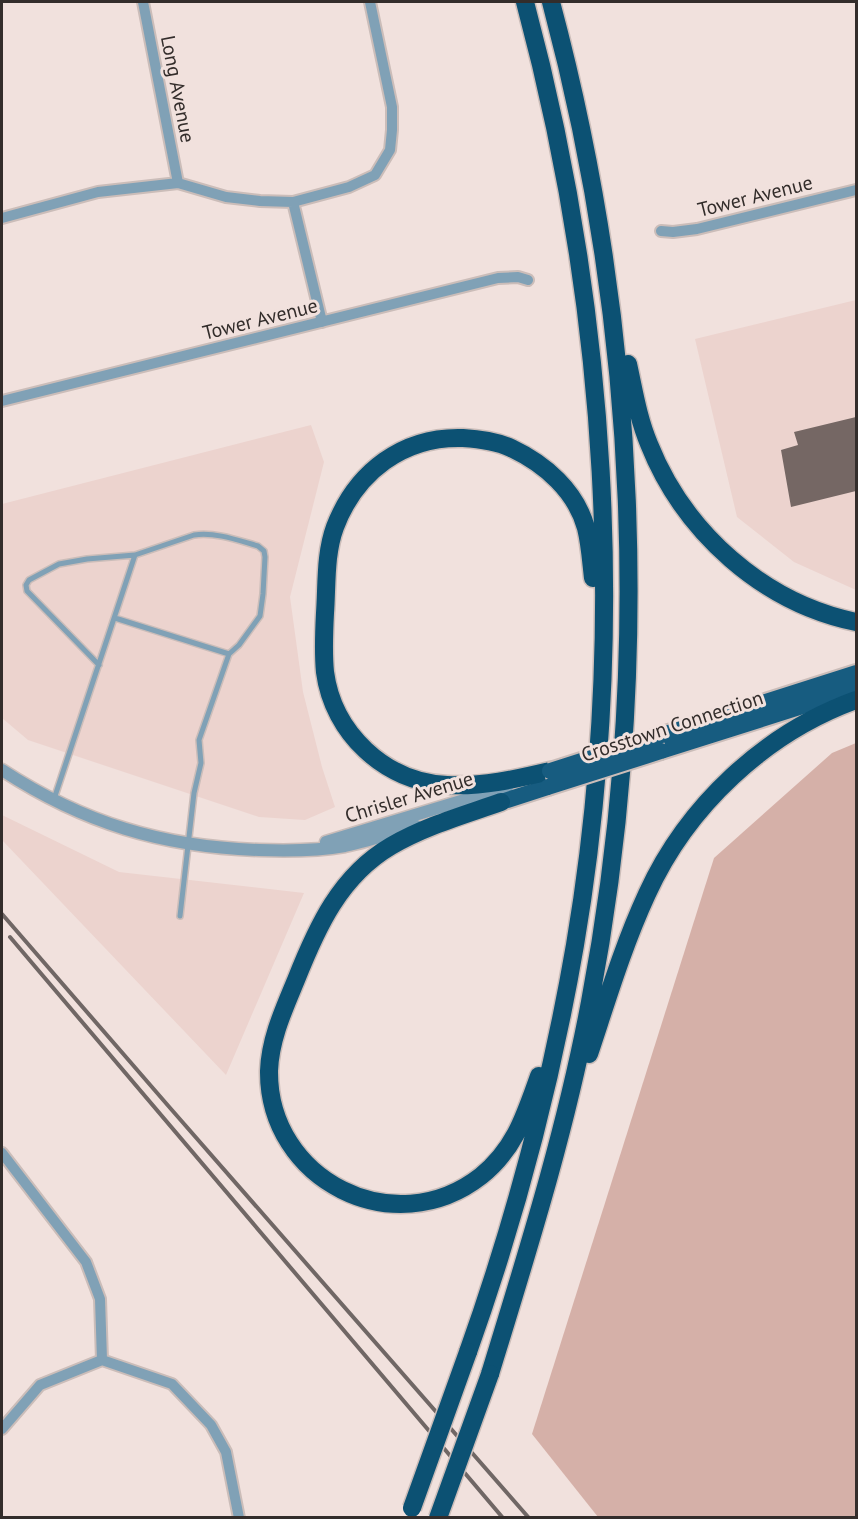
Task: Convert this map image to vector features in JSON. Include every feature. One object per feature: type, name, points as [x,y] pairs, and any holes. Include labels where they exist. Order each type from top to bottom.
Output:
[{"type":"highway","points":[[410,1513],[498,1265],[544,1097],[576,942],[591,832],[597,756],[603,667],[602,502],[589,338],[581,273],[564,175],[525,2]]},
{"type":"highway","points":[[551,2],[579,117],[636,403],[658,465],[673,492],[696,524],[711,541],[744,568],[796,601],[856,622]]},
{"type":"highway","points":[[438,1518],[490,1374],[520,1282],[556,1152],[582,1044],[602,935],[618,813],[628,668],[629,557],[625,446],[614,324],[600,225]]},
{"type":"highway","points":[[549,779],[509,780],[482,784],[428,783],[396,771],[379,761],[354,739],[343,724],[335,709],[325,673],[324,635],[328,563],[334,530],[341,513],[359,484],[371,471],[402,450],[437,439],[474,438],[491,441],[516,450],[539,464],[563,485],[573,499],[586,526],[603,667]]},
{"type":"highway","name":"Crosstown Connection","points":[[662,743],[856,673]]},
{"type":"highway","name":"Crosstown Connection","points":[[501,802],[549,779],[662,743],[856,689]]},
{"type":"highway","points":[[556,1152],[628,940],[648,892],[672,849],[717,792],[755,757],[799,727],[824,713],[856,700]]},
{"type":"highway","points":[[501,802],[422,831],[389,847],[363,868],[338,896],[317,929],[271,1051],[269,1069],[272,1103],[278,1120],[290,1144],[307,1165],[321,1177],[356,1196],[390,1204],[429,1200],[448,1195],[481,1176],[508,1149],[525,1116],[566,998]]},
{"type":"street","name":"Long Avenue","points":[[143,2],[178,183]]},
{"type":"street","points":[[2,218],[98,192],[178,183],[226,197],[293,202],[349,188],[375,175],[390,150],[392,107],[370,2]]},
{"type":"street","name":"Tower Avenue","points":[[661,231],[697,229],[856,190]]},
{"type":"street","points":[[293,202],[322,322]]},
{"type":"street","name":"Tower Avenue","points":[[2,401],[498,278],[518,277],[528,280]]},
{"type":"street","name":"Chrisler Avenue","points":[[2,770],[54,801],[118,827],[148,836],[187,843],[243,849],[322,849],[344,846],[501,802]]},
{"type":"street","name":"Chrisler Avenue","points":[[278,850],[321,843],[495,791],[549,779]]},
{"type":"street","points":[[2,1153],[86,1263],[100,1299],[102,1360]]},
{"type":"street","points":[[2,1429],[40,1385],[102,1360],[172,1384],[211,1425],[226,1452],[239,1518]]},
{"type":"lane","points":[[99,665],[27,591],[26,585],[29,580],[60,564],[135,555],[204,533],[258,546],[264,551],[264,594],[260,616],[239,645],[229,654],[199,740],[201,763],[194,792],[180,916]]},
{"type":"lane","points":[[54,801],[135,555]]},
{"type":"lane","points":[[115,618],[229,654]]},
{"type":"shaded area","points":[[856,300],[856,590],[794,562],[737,517],[695,339]]},
{"type":"shaded area","points":[[311,425],[324,462],[290,597],[303,692],[322,767],[335,807],[305,820],[259,817],[28,740],[2,718],[2,504]]},
{"type":"shaded area","points":[[856,743],[856,1517],[598,1517],[532,1434],[714,858],[832,753]]},
{"type":"shaded area","points":[[2,815],[119,872],[304,893],[226,1075],[2,840]]},
{"type":"building","points":[[856,417],[856,491],[791,507],[781,450],[798,445],[794,432]]},
{"type":"railway","points":[[2,914],[529,1518]]},
{"type":"railway","points":[[10,937],[503,1518]]}]
